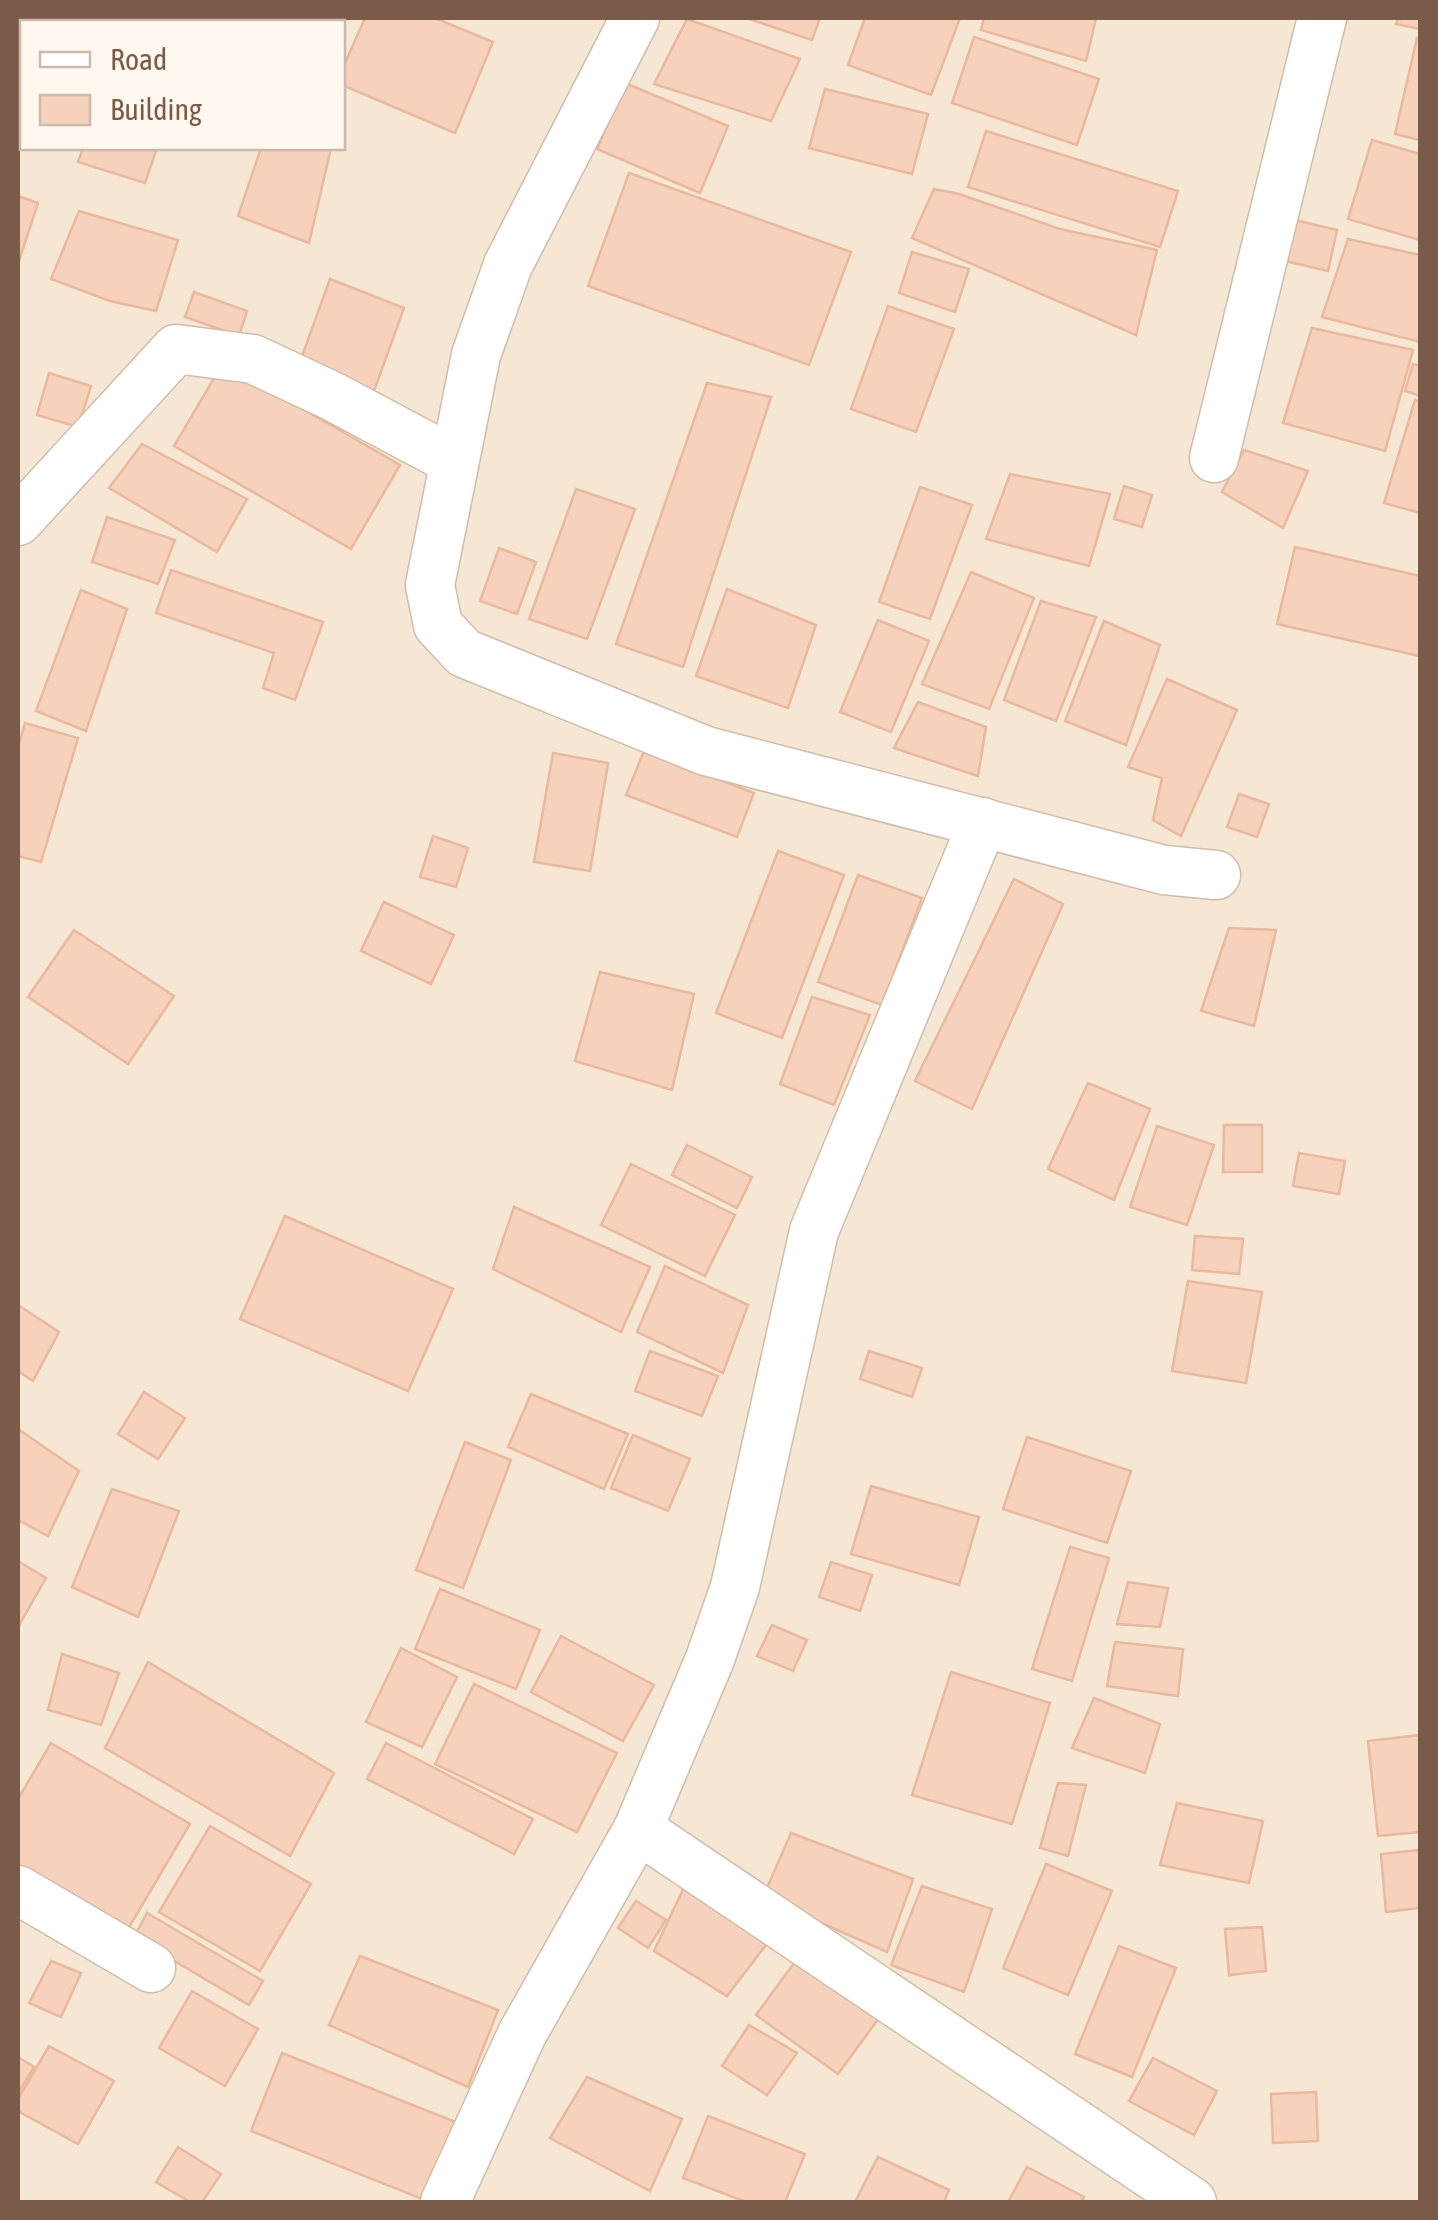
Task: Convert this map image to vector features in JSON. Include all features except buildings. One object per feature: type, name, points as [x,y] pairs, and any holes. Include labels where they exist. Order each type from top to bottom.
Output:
[{"type":"street","points":[[634,18],[508,265],[476,355],[430,585],[438,625],[464,654],[706,751],[1164,870],[1216,874]]},
{"type":"street","points":[[1214,458],[1322,18]]},
{"type":"street","points":[[18,521],[176,349],[253,359],[454,461]]},
{"type":"street","points":[[445,2202],[522,2034],[638,1829],[710,1659],[735,1588],[814,1231],[983,822]]},
{"type":"street","points":[[638,1829],[1192,2202]]},
{"type":"street","points":[[18,1890],[151,1968]]},
{"type":"shaded area","points":[[18,18],[1420,18],[1420,2202],[18,2202]]}]
